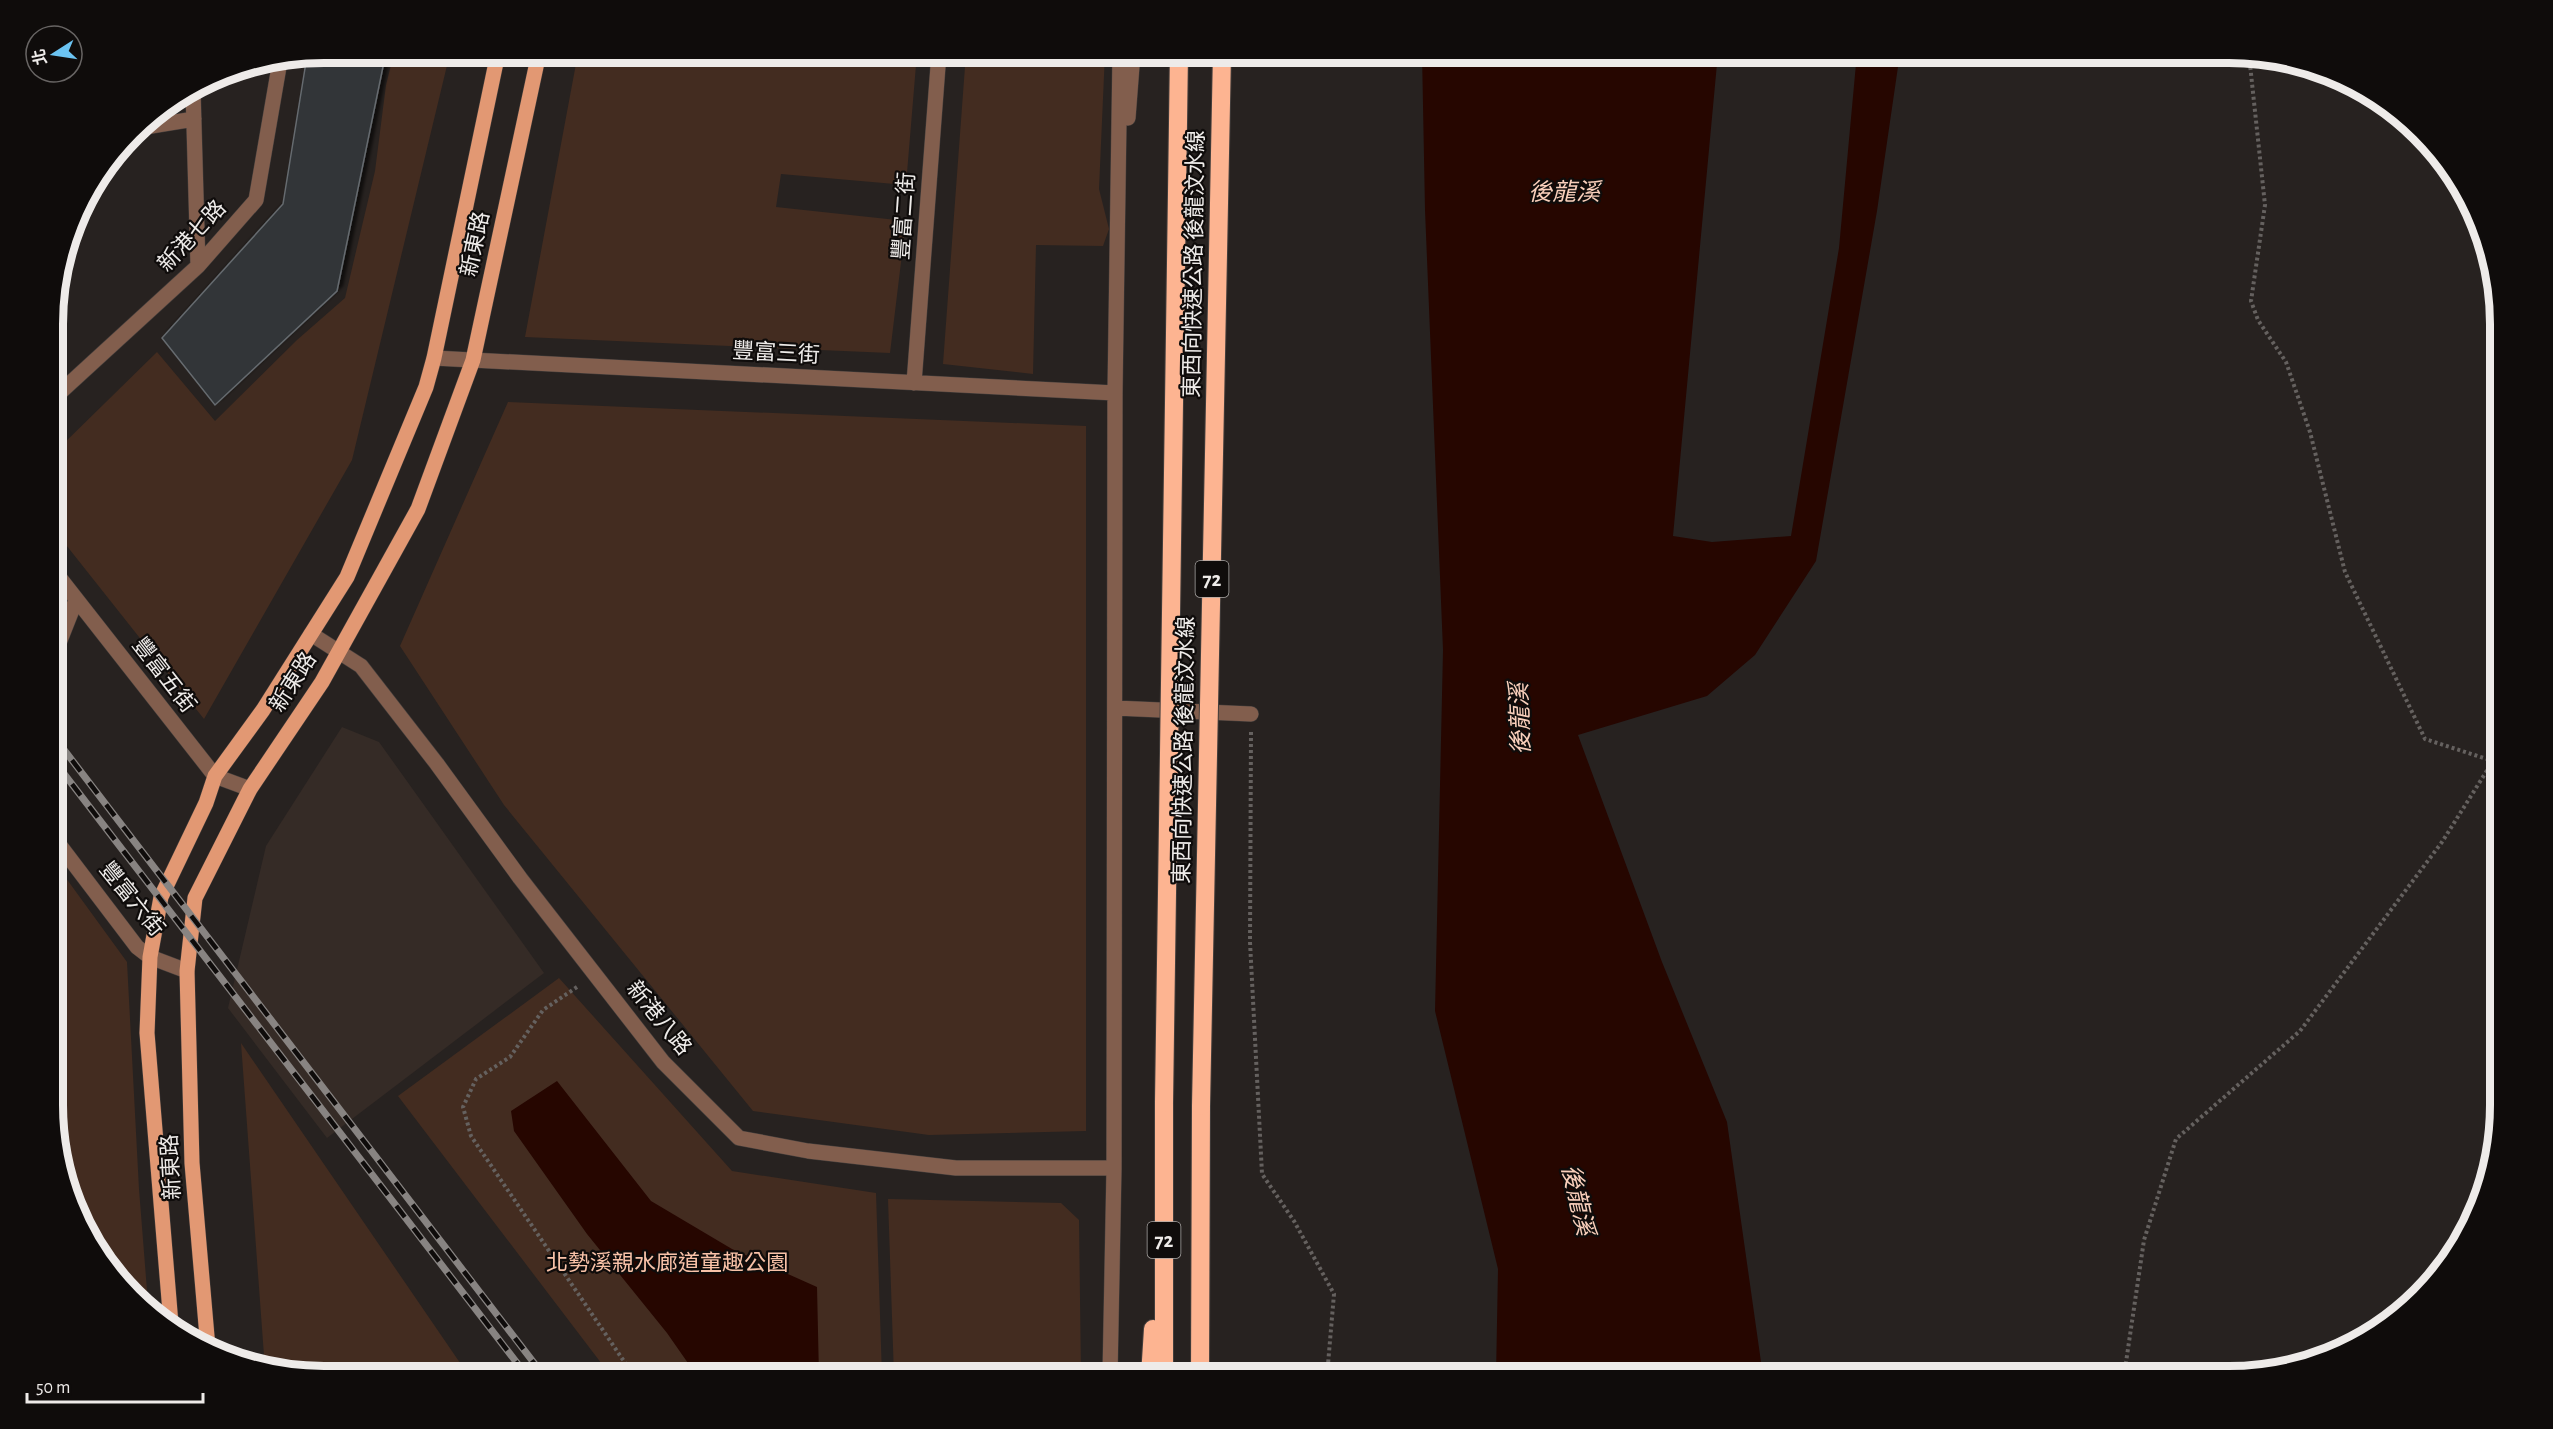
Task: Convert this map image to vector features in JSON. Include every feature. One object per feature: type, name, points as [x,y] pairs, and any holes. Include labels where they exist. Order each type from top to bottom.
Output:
[{"type":"highway","name":"東西向快速公路 後龍汶水線","points":[[1164,1366],[1164,1103],[1179,63]]},
{"type":"highway","name":"東西向快速公路 後龍汶水線","points":[[1200,1366],[1201,1106],[1222,63]]},
{"type":"highway","points":[[1151,1366],[1165,1187]]},
{"type":"main road","name":"新東路","points":[[170,1316],[147,1033],[150,957],[161,897],[206,803],[215,776],[263,710],[347,577],[426,387],[496,63]]},
{"type":"main road","name":"新東路","points":[[206,1338],[192,1163],[187,971],[195,898],[250,789],[340,652],[418,509],[473,360],[537,63]]},
{"type":"street","name":"豐富二街","points":[[914,382],[938,63]]},
{"type":"street","points":[[1110,1366],[1114,1168],[1115,393],[1120,63]]},
{"type":"street","points":[[1117,284],[1132,63]]},
{"type":"street","name":"新港七路","points":[[63,390],[198,266],[256,200],[279,67]]},
{"type":"street","points":[[193,98],[198,266]]},
{"type":"street","points":[[155,125],[194,119]]},
{"type":"street","name":"豐富三街","points":[[434,358],[1115,393]]},
{"type":"street","name":"豐富五街","points":[[63,583],[215,776]]},
{"type":"street","points":[[63,632],[76,600]]},
{"type":"street","name":"新港八路","points":[[310,634],[361,666],[437,764],[520,878],[663,1062],[739,1138],[808,1151],[956,1168],[1114,1168]]},
{"type":"street","points":[[1115,708],[1251,714]]},
{"type":"street","points":[[215,776],[250,789]]},
{"type":"street","name":"豐富六街","points":[[63,850],[137,947],[150,957],[187,971]]},
{"type":"path","points":[[2250,64],[2265,205],[2251,301],[2258,320],[2286,362],[2310,432],[2345,572],[2388,666],[2425,739],[2490,760]]},
{"type":"path","points":[[1251,714],[1250,942],[1262,1174],[1294,1221],[1334,1294],[1328,1366]]},
{"type":"path","points":[[2125,1366],[2144,1240],[2176,1139],[2300,1031],[2442,842],[2490,766]]},
{"type":"path","points":[[577,987],[543,1010],[510,1057],[477,1079],[463,1107],[471,1136],[627,1366]]},
{"type":"shaded area","points":[[342,727],[379,742],[544,973],[327,1138],[228,1008],[266,846]]},
{"type":"green space","points":[[392,63],[448,63],[352,460],[204,719],[63,541],[63,444],[157,352],[215,421],[297,340],[345,298],[375,171],[386,85]]},
{"type":"green space","points":[[576,63],[916,63],[906,185],[781,174],[776,207],[906,221],[890,353],[525,337]]},
{"type":"green space","points":[[965,63],[1105,63],[1099,189],[1109,229],[1103,246],[1036,245],[1033,374],[943,364]]},
{"type":"green space","points":[[508,402],[1086,426],[1086,1131],[929,1135],[753,1111],[504,805],[400,646]]},
{"type":"green space","points":[[63,874],[127,962],[139,1189],[148,1297],[117,1264],[98,1236],[77,1189],[68,1156],[63,1105]]},
{"type":"green space","name":"北勢溪親水廊道童趣公園","points":[[559,978],[732,1171],[876,1193],[882,1366],[603,1366],[398,1096]]},
{"type":"green space","points":[[241,1043],[462,1366],[324,1366],[290,1364],[264,1359]]},
{"type":"green space","points":[[888,1199],[1061,1203],[1079,1220],[1081,1366],[894,1366]]},
{"type":"water","name":"後龍溪","points":[[1422,63],[1717,63],[1673,536],[1712,542],[1791,536],[1839,248],[1856,63],[1899,63],[1877,211],[1816,561],[1755,655],[1707,696],[1578,735],[1662,962],[1727,1122],[1762,1366],[1496,1366],[1498,1269],[1435,1011],[1443,650],[1425,210]]},
{"type":"water","points":[[557,1081],[651,1201],[732,1249],[817,1287],[819,1366],[690,1366],[667,1333],[587,1234],[514,1131],[511,1111]]},
{"type":"building","points":[[384,63],[337,291],[215,405],[162,338],[283,204],[306,64]]},
{"type":"railway","points":[[63,748],[536,1366]]},
{"type":"railway","points":[[63,772],[519,1366]]}]
